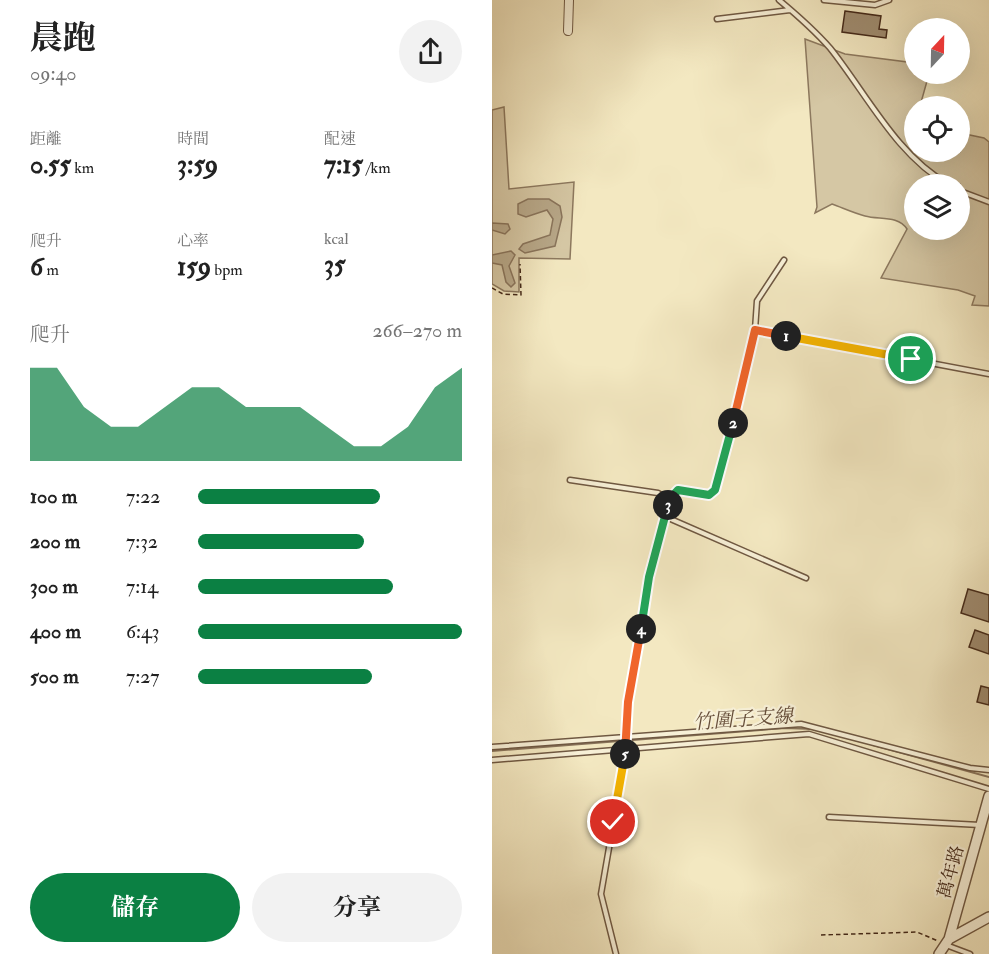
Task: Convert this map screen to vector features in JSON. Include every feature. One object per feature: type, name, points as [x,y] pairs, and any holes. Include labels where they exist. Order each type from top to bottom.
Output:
[{"type":"street","points":[[568,31],[569,0]]},
{"type":"street","name":"萬年路","points":[[939,954],[947,942],[989,796]]},
{"type":"street","points":[[947,942],[989,917]]},
{"type":"lane","points":[[779,0],[828,46],[904,147],[931,174]]},
{"type":"lane","points":[[824,0],[875,5],[889,0]]},
{"type":"lane","points":[[717,19],[791,10]]},
{"type":"lane","points":[[970,195],[989,202]]},
{"type":"lane","points":[[616,954],[601,894],[626,750],[624,738],[649,577],[669,500],[678,490],[709,495],[715,490],[747,372],[755,330],[757,301],[784,261]]},
{"type":"lane","points":[[755,330],[989,374]]},
{"type":"lane","points":[[570,480],[658,493],[669,500]]},
{"type":"lane","points":[[666,517],[806,578]]},
{"type":"lane","points":[[492,747],[801,724],[970,768],[989,770]]},
{"type":"lane","points":[[492,760],[809,734],[989,789]]},
{"type":"lane","points":[[829,817],[981,825]]},
{"type":"lane","points":[[947,942],[970,954]]},
{"type":"path","points":[[492,288],[503,294],[521,295],[520,264]]},
{"type":"path","points":[[821,935],[916,932],[947,942]]},
{"type":"shaded area","points":[[805,39],[845,54],[904,62],[904,84],[926,84],[923,96],[904,96],[904,162],[970,162],[970,135],[984,138],[989,142],[989,306],[972,305],[975,296],[958,290],[881,278],[904,235],[904,240],[970,240],[970,174],[904,174],[904,226],[893,220],[865,216],[832,204],[815,213],[817,207]]},
{"type":"shaded area","points":[[504,107],[509,189],[574,182],[570,259],[519,258],[519,292],[504,291],[492,284],[492,110]]},
{"type":"shaded area","points":[[528,199],[549,199],[560,206],[562,217],[555,246],[525,253],[519,249],[523,244],[550,235],[553,219],[547,210],[526,217],[518,214],[518,204]]},
{"type":"shaded area","points":[[492,223],[508,224],[510,229],[505,234],[492,230]]},
{"type":"shaded area","points":[[511,251],[515,255],[509,266],[515,283],[511,287],[506,282],[502,265],[492,263],[492,255]]},
{"type":"building","points":[[845,11],[881,16],[879,29],[887,30],[886,38],[842,32]]},
{"type":"building","points":[[968,589],[989,595],[989,622],[961,613]]},
{"type":"building","points":[[975,630],[989,635],[989,654],[969,647]]},
{"type":"building","points":[[981,686],[989,688],[989,705],[977,702]]},
{"type":"waterway","name":"竹圍子支線","points":[[492,751],[785,728],[813,729]]},
{"type":"waterway","name":"竹圍子支線","points":[[873,745],[989,777]]},
{"type":"route","points":[[613,822],[626,750],[624,738],[628,702],[649,577],[669,500],[678,490],[709,495],[715,490],[747,372],[755,330],[911,359]]}]
